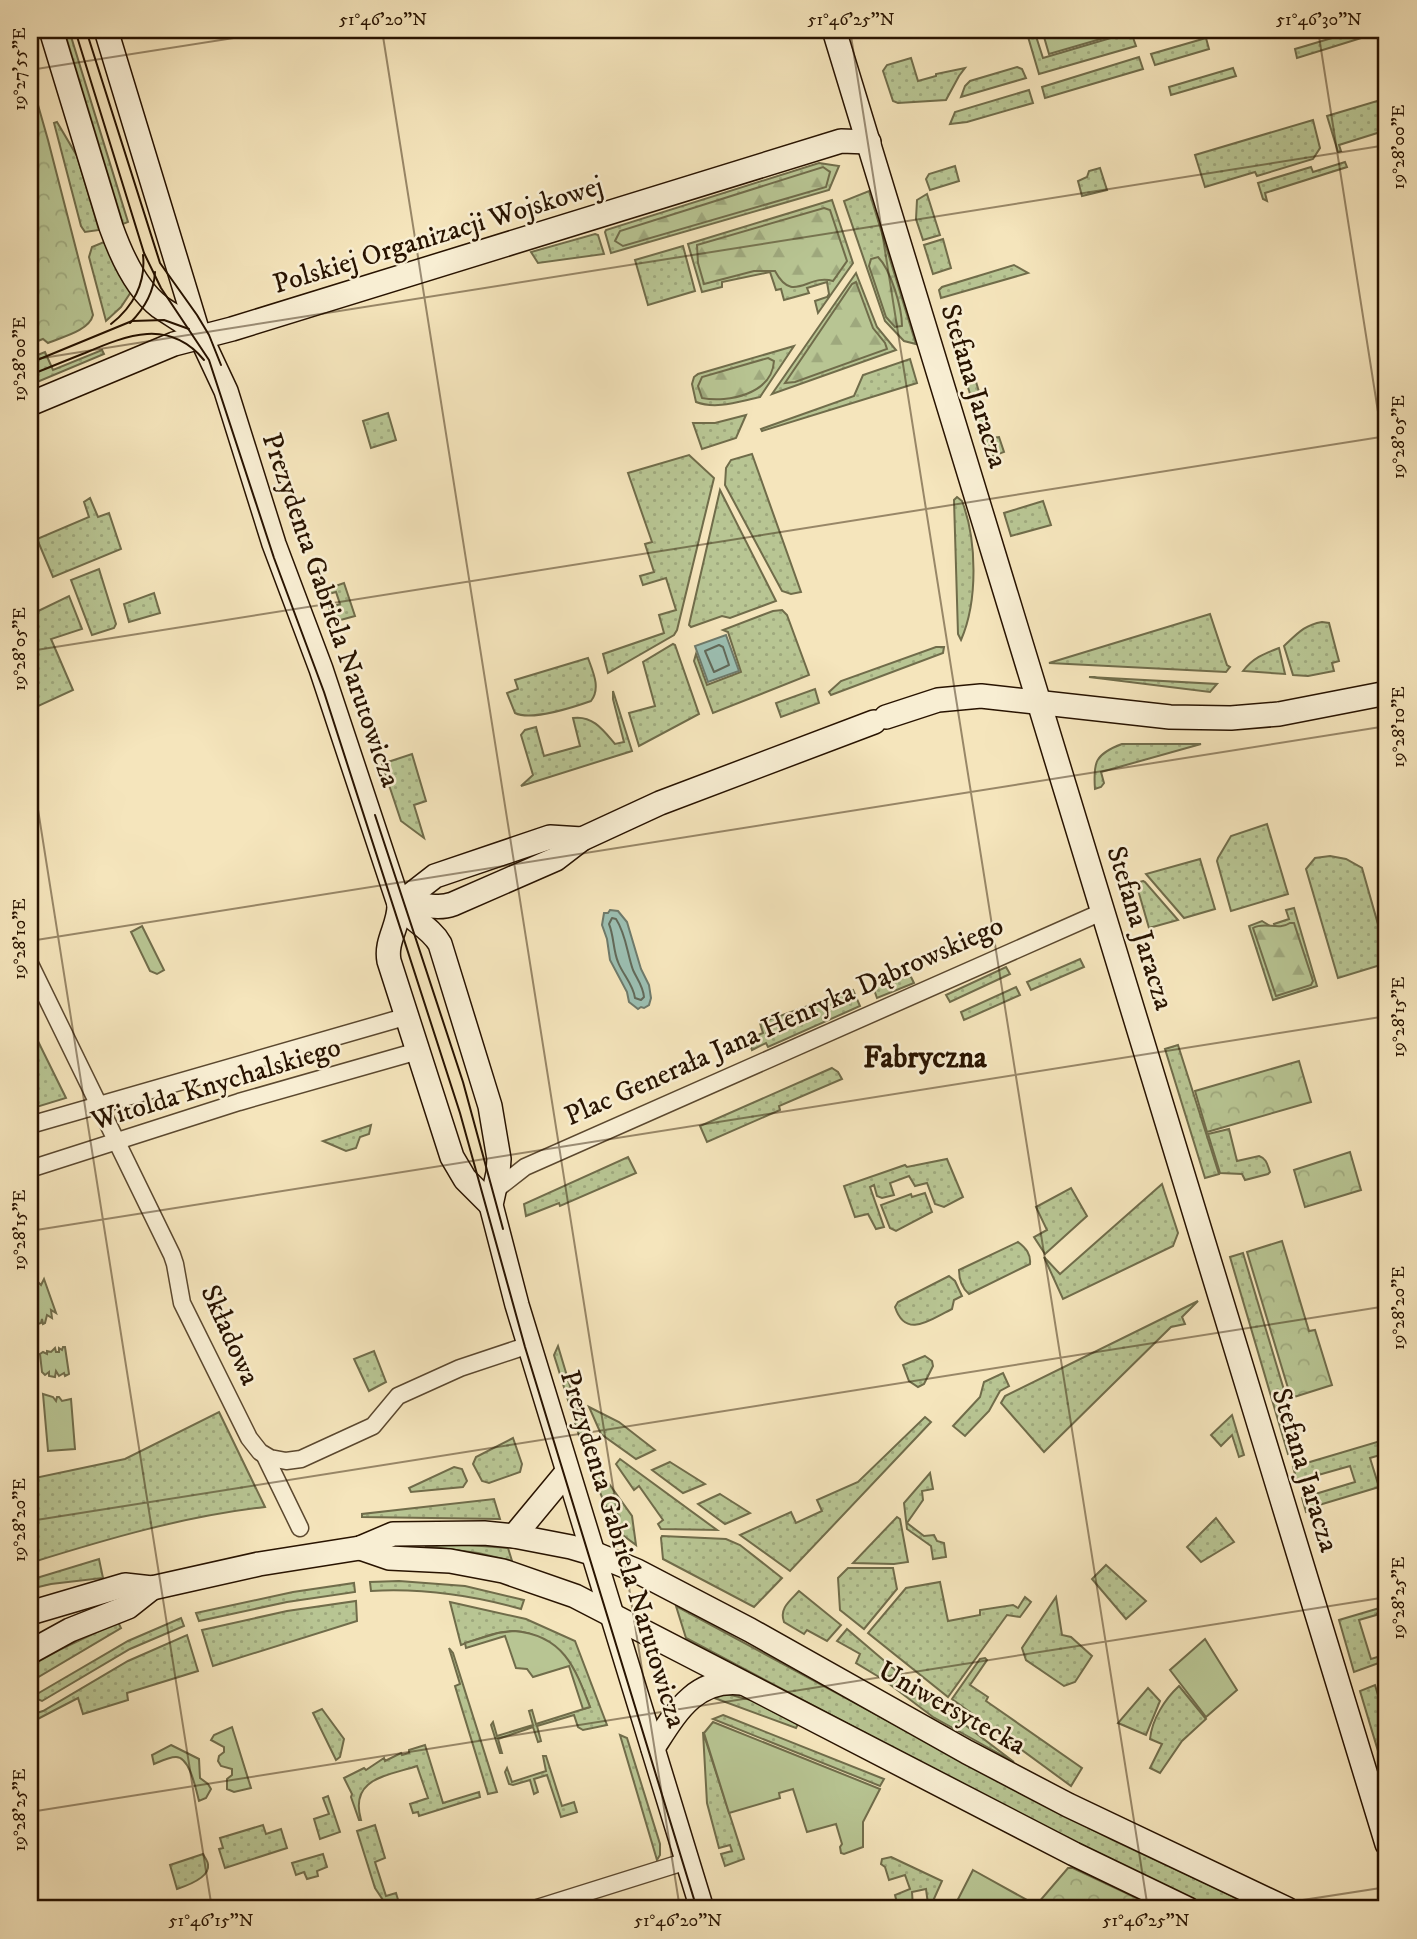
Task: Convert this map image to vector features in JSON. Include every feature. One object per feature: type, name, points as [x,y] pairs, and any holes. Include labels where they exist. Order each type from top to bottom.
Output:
[{"type":"street","name":"Prezydenta Gabriela Narutowicza","points":[[51,30],[121,252],[149,297],[186,323],[200,337]]},
{"type":"street","name":"Prezydenta Gabriela Narutowicza","points":[[106,30],[200,337],[215,363],[226,391],[274,544],[319,664],[399,904],[409,916],[436,937],[445,958],[494,1124],[498,1173],[492,1199],[529,1345],[702,1909]]},
{"type":"street","name":"Stefana Jaracza","points":[[834,30],[1387,1844]]},
{"type":"street","name":"Polskiej Organizacji Wojskowej","points":[[30,404],[166,347],[841,141],[869,142]]},
{"type":"street","points":[[399,904],[446,907],[556,859],[582,839],[666,801],[928,703],[957,697],[989,697],[1170,717],[1221,718],[1279,714],[1387,693]]},
{"type":"street","points":[[399,904],[435,876],[550,837],[582,839]]},
{"type":"street","name":"Prezydenta Gabriela Narutowicza","points":[[399,904],[398,919],[388,953],[418,1051],[452,1157],[465,1179],[492,1199]]},
{"type":"street","name":"Plac Generała Jana Henryka Dąbrowskiego","points":[[492,1199],[525,1167],[1104,911]]},
{"type":"street","name":"Składowa","points":[[30,964],[175,1264],[182,1303],[249,1438],[265,1456],[300,1528]]},
{"type":"street","name":"Witolda Knychalskiego","points":[[30,1125],[408,1016]]},
{"type":"street","name":"Witolda Knychalskiego","points":[[30,1169],[239,1102],[418,1051]]},
{"type":"street","points":[[265,1456],[286,1461],[309,1456],[373,1426],[398,1396],[460,1368],[529,1345]]},
{"type":"street","points":[[514,1536],[567,1472]]},
{"type":"street","name":"Uniwersytecka","points":[[360,1548],[393,1534],[463,1532],[514,1536],[593,1553],[637,1571],[750,1630],[967,1752],[1068,1805],[1286,1909]]},
{"type":"street","points":[[30,1613],[125,1585],[152,1588],[258,1564],[360,1548],[389,1558],[450,1561],[503,1571],[562,1591],[611,1614],[1074,1854],[1188,1909]]},
{"type":"street","points":[[30,1652],[70,1630],[128,1606],[152,1588]]},
{"type":"street","points":[[653,1748],[678,1708],[692,1695],[713,1684],[731,1682],[748,1685]]},
{"type":"street","points":[[534,1909],[687,1861]]},
{"type":"green space","points":[[64,30],[69,30],[128,222],[123,224]]},
{"type":"green space","points":[[1026,30],[1034,30],[1043,58],[1131,32],[1136,46],[1039,74]]},
{"type":"green space","points":[[1042,30],[1117,30],[1118,34],[1049,54]]},
{"type":"green space","points":[[1359,30],[1387,30],[1297,58],[1295,49]]},
{"type":"green space","points":[[1206,38],[1209,49],[1155,65],[1151,54]]},
{"type":"green space","points":[[1139,57],[1143,69],[1045,98],[1042,87]]},
{"type":"green space","points":[[911,58],[918,81],[965,68],[946,100],[898,103],[893,101],[883,71],[887,65]]},
{"type":"green space","points":[[1017,67],[1022,69],[1026,78],[961,97],[970,81]]},
{"type":"green space","points":[[1233,68],[1236,76],[1171,95],[1169,87]]},
{"type":"green space","points":[[30,77],[93,315],[86,325],[74,333],[48,343],[43,339],[30,344]]},
{"type":"green space","points":[[1029,90],[1033,103],[967,122],[950,124],[955,112]]},
{"type":"green space","points":[[1387,98],[1387,130],[1339,145],[1341,151],[1338,152],[1327,116]]},
{"type":"green space","points":[[1313,120],[1320,148],[1313,159],[1257,176],[1255,172],[1205,187],[1195,155]]},
{"type":"green space","points":[[57,122],[77,156],[99,230],[85,232],[81,226],[54,123]]},
{"type":"green space","points":[[1345,162],[1347,167],[1265,193],[1267,201],[1263,199],[1258,183],[1311,167],[1313,172]]},
{"type":"green space","points":[[819,163],[839,166],[829,190],[611,253],[606,230]]},
{"type":"green space","points":[[955,166],[959,181],[930,190],[926,179],[929,174]]},
{"type":"green space","points":[[823,167],[830,172],[826,187],[623,246],[615,241],[620,231]]},
{"type":"green space","points":[[1100,168],[1107,190],[1082,196],[1078,181],[1087,177],[1089,171]]},
{"type":"green space","points":[[869,191],[916,344],[904,341],[885,321],[844,201]]},
{"type":"green space","points":[[927,194],[940,235],[923,240],[916,219],[917,200]]},
{"type":"green space","points":[[832,200],[853,263],[818,313],[815,301],[829,294],[827,282],[807,288],[809,293],[784,300],[781,289],[776,290],[770,272],[722,282],[722,287],[702,292],[688,244]]},
{"type":"green space","points":[[824,208],[830,210],[847,261],[833,281],[816,281],[795,287],[788,286],[775,271],[754,271],[704,284],[698,263],[697,245]]},
{"type":"green space","points":[[598,235],[604,254],[538,263],[531,252]]},
{"type":"green space","points":[[943,239],[951,268],[933,274],[924,245]]},
{"type":"green space","points":[[104,242],[131,292],[121,307],[106,321],[89,257],[92,247]]},
{"type":"green space","points":[[683,246],[695,291],[648,305],[635,260]]},
{"type":"green space","points":[[878,257],[895,290],[902,326],[895,327],[886,317],[869,266],[871,259]]},
{"type":"green space","points":[[1014,265],[1028,273],[941,298],[939,290],[942,287]]},
{"type":"green space","points":[[856,273],[877,327],[896,350],[772,394]]},
{"type":"green space","points":[[856,282],[873,328],[887,349],[795,382],[785,383],[852,284]]},
{"type":"green space","points":[[962,336],[980,395],[971,397],[953,339]]},
{"type":"green space","points":[[794,346],[760,397],[720,405],[696,402],[692,384],[698,374]]},
{"type":"green space","points":[[102,350],[104,354],[30,385],[30,358],[45,352],[53,370]]},
{"type":"green space","points":[[768,358],[774,361],[771,372],[757,389],[724,399],[702,398],[698,386],[702,377]]},
{"type":"green space","points":[[910,359],[917,383],[762,431],[761,429],[854,396],[863,375]]},
{"type":"green space","points":[[980,400],[991,438],[999,437],[1004,452],[990,457],[972,402]]},
{"type":"green space","points":[[388,413],[396,440],[371,448],[363,421]]},
{"type":"green space","points":[[746,415],[736,438],[702,449],[693,423],[715,423]]},
{"type":"green space","points":[[752,454],[801,592],[791,594],[782,591],[725,485],[726,468],[731,460]]},
{"type":"green space","points":[[689,455],[714,478],[677,630],[674,635],[608,673],[603,654],[664,633],[659,615],[676,610],[666,578],[643,585],[640,576],[654,572],[645,544],[652,542],[628,473]]},
{"type":"green space","points":[[720,490],[776,601],[730,618],[722,616],[691,627],[689,625]]},
{"type":"green space","points":[[957,497],[962,501],[971,534],[974,570],[967,624],[961,640],[958,634],[954,500]]},
{"type":"green space","points":[[90,498],[98,517],[109,513],[121,549],[53,577],[37,539],[89,517],[84,502]]},
{"type":"green space","points":[[1043,501],[1051,525],[1011,536],[1004,513]]},
{"type":"green space","points":[[99,569],[116,624],[114,628],[92,635],[71,580]]},
{"type":"green space","points":[[344,583],[355,616],[337,621],[332,619],[329,608],[340,604],[336,592],[325,595],[321,591]]},
{"type":"green space","points":[[154,593],[160,613],[129,622],[124,604]]},
{"type":"green space","points":[[69,596],[82,629],[51,639],[73,690],[34,708],[30,698],[30,615]]},
{"type":"green space","points":[[782,610],[787,615],[809,675],[713,713],[694,661],[696,654],[707,685],[741,672],[728,632],[723,630]]},
{"type":"green space","points":[[1210,614],[1227,665],[1230,667],[1226,672],[1049,663]]},
{"type":"green space","points":[[1322,622],[1329,623],[1339,661],[1332,663],[1334,671],[1308,676],[1293,675],[1284,646],[1305,628]]},
{"type":"green space","points":[[673,644],[699,714],[639,746],[629,713],[655,706],[643,662]]},
{"type":"green space","points":[[936,647],[944,647],[943,653],[831,695],[829,692],[841,681]]},
{"type":"green space","points":[[1279,648],[1285,674],[1243,671],[1259,657]]},
{"type":"green space","points":[[588,658],[596,685],[591,701],[542,714],[515,713],[507,693],[518,689],[515,680]]},
{"type":"green space","points":[[1089,677],[1217,684],[1210,692]]},
{"type":"green space","points":[[815,689],[819,703],[781,717],[776,703]]},
{"type":"green space","points":[[613,691],[632,751],[521,786],[533,775],[521,735],[525,730],[536,727],[544,756],[580,746],[573,718],[592,721],[615,744],[624,742]]},
{"type":"green space","points":[[1122,744],[1201,744],[1101,772],[1104,783],[1095,789],[1098,760],[1106,751]]},
{"type":"green space","points":[[412,754],[426,801],[414,805],[424,838],[401,821],[382,764]]},
{"type":"green space","points":[[1267,824],[1288,894],[1231,911],[1218,858],[1231,836]]},
{"type":"green space","points":[[1330,856],[1346,859],[1362,868],[1387,956],[1387,963],[1338,978],[1306,869],[1315,858]]},
{"type":"green space","points":[[1200,859],[1215,909],[1184,918],[1146,874]]},
{"type":"green space","points":[[1143,881],[1178,920],[1149,928],[1136,883]]},
{"type":"green space","points":[[1294,908],[1317,986],[1273,1000],[1249,926],[1262,921],[1270,926],[1279,938],[1274,924],[1289,919],[1286,910]]},
{"type":"green space","points":[[1294,923],[1313,981],[1311,985],[1276,996],[1253,928]]},
{"type":"green space","points":[[142,926],[164,970],[157,974],[150,971],[131,932]]},
{"type":"green space","points":[[1080,959],[1084,967],[1031,990],[1027,982]]},
{"type":"green space","points":[[1006,967],[1010,974],[950,1002],[946,995]]},
{"type":"green space","points":[[908,971],[914,983],[877,998],[872,984]]},
{"type":"green space","points":[[1016,987],[1020,995],[964,1020],[961,1012]]},
{"type":"green space","points":[[853,990],[860,1006],[768,1047],[766,1043],[752,1050],[748,1039],[763,1033],[760,1023]]},
{"type":"green space","points":[[30,1025],[66,1098],[30,1109]]},
{"type":"green space","points":[[1178,1045],[1219,1174],[1205,1178],[1165,1049]]},
{"type":"green space","points":[[1299,1061],[1311,1102],[1207,1132],[1195,1091]]},
{"type":"green space","points":[[832,1068],[842,1079],[779,1106],[780,1110],[707,1142],[700,1126]]},
{"type":"green space","points":[[371,1125],[369,1134],[360,1137],[356,1148],[346,1151],[323,1141]]},
{"type":"green space","points":[[1229,1129],[1237,1161],[1259,1156],[1266,1162],[1270,1172],[1268,1174],[1245,1180],[1242,1174],[1220,1173],[1208,1134]]},
{"type":"green space","points":[[1350,1152],[1361,1190],[1305,1207],[1294,1170]]},
{"type":"green space","points":[[628,1157],[636,1173],[560,1206],[559,1203],[526,1216],[524,1204]]},
{"type":"green space","points":[[947,1159],[963,1197],[944,1207],[935,1204],[927,1183],[915,1186],[909,1176],[890,1183],[894,1195],[882,1198],[877,1196],[874,1185],[870,1187],[884,1227],[876,1229],[868,1214],[855,1217],[844,1186],[905,1165],[907,1167]]},
{"type":"green space","points":[[1162,1184],[1178,1233],[1173,1246],[1063,1299],[1044,1257],[1060,1274]]},
{"type":"green space","points":[[1071,1188],[1087,1216],[1045,1254],[1034,1237],[1047,1230],[1036,1207]]},
{"type":"green space","points":[[925,1193],[932,1212],[896,1231],[890,1228],[881,1205],[911,1194],[912,1197]]},
{"type":"green space","points":[[1282,1241],[1309,1331],[1315,1330],[1332,1385],[1291,1398],[1247,1252]]},
{"type":"green space","points":[[1018,1242],[1030,1257],[1030,1264],[969,1294],[961,1284],[959,1270]]},
{"type":"green space","points":[[1243,1253],[1302,1450],[1288,1454],[1230,1257]]},
{"type":"green space","points":[[949,1276],[955,1281],[962,1296],[954,1300],[952,1309],[920,1324],[906,1323],[900,1317],[895,1307],[898,1302]]},
{"type":"green space","points":[[44,1279],[56,1313],[51,1310],[52,1318],[47,1315],[45,1323],[43,1324],[42,1319],[38,1324],[32,1286],[38,1282],[41,1285]]},
{"type":"green space","points":[[1198,1301],[1182,1317],[1185,1324],[1171,1327],[1044,1452],[1001,1403],[1005,1396]]},
{"type":"green space","points":[[558,1346],[576,1406],[590,1434],[588,1439],[581,1442],[554,1355]]},
{"type":"green space","points":[[63,1347],[69,1374],[59,1376],[56,1371],[55,1377],[49,1376],[49,1372],[45,1375],[42,1372],[40,1354],[47,1354],[47,1351],[51,1352],[55,1348],[56,1352],[59,1352],[59,1348],[62,1350]]},
{"type":"green space","points":[[374,1351],[386,1382],[369,1391],[354,1359]]},
{"type":"green space","points":[[925,1356],[932,1361],[933,1366],[924,1384],[918,1387],[909,1381],[903,1365]]},
{"type":"green space","points":[[1003,1373],[1009,1386],[1000,1391],[989,1411],[965,1436],[953,1426],[980,1397],[984,1382]]},
{"type":"green space","points":[[43,1394],[56,1401],[57,1397],[62,1401],[71,1399],[75,1449],[48,1451]]},
{"type":"green space","points":[[589,1407],[619,1422],[655,1450],[636,1459],[601,1434]]},
{"type":"green space","points":[[219,1412],[265,1507],[176,1522],[30,1563],[30,1479],[125,1459]]},
{"type":"green space","points":[[1232,1415],[1244,1455],[1239,1457],[1232,1435],[1221,1446],[1211,1435]]},
{"type":"green space","points":[[925,1417],[931,1422],[790,1571],[740,1535],[791,1512],[796,1523],[822,1511],[817,1500],[858,1482]]},
{"type":"green space","points":[[513,1438],[522,1464],[520,1472],[489,1483],[482,1481],[473,1464],[476,1457]]},
{"type":"green space","points":[[1387,1439],[1387,1453],[1370,1458],[1379,1487],[1319,1505],[1319,1508],[1306,1512],[1302,1498],[1355,1482],[1350,1466],[1297,1481],[1293,1467]]},
{"type":"green space","points":[[620,1459],[717,1530],[661,1529],[658,1524],[663,1520],[639,1486],[634,1490],[616,1464]]},
{"type":"green space","points":[[670,1462],[705,1484],[683,1493],[652,1470]]},
{"type":"green space","points":[[454,1467],[462,1469],[467,1481],[463,1487],[411,1492],[409,1488]]},
{"type":"green space","points":[[590,1469],[602,1474],[632,1516],[636,1545],[616,1530]]},
{"type":"green space","points":[[930,1473],[933,1489],[922,1491],[923,1500],[907,1523],[924,1536],[934,1535],[937,1541],[944,1543],[946,1557],[933,1559],[931,1546],[907,1529],[904,1503]]},
{"type":"green space","points":[[720,1494],[750,1513],[725,1524],[698,1504]]},
{"type":"green space","points":[[494,1499],[500,1519],[362,1517],[362,1514]]},
{"type":"green space","points":[[897,1517],[900,1519],[908,1562],[853,1563]]},
{"type":"green space","points":[[1216,1518],[1234,1542],[1201,1562],[1187,1547]]},
{"type":"green space","points":[[662,1536],[726,1539],[740,1545],[782,1578],[754,1607],[663,1559]]},
{"type":"green space","points":[[456,1544],[508,1548],[512,1561],[478,1553],[425,1546]]},
{"type":"green space","points":[[99,1559],[103,1578],[30,1589],[30,1580]]},
{"type":"green space","points":[[1106,1565],[1146,1601],[1126,1619],[1092,1579]]},
{"type":"green space","points":[[848,1568],[893,1568],[897,1589],[864,1629],[840,1610],[838,1578]]},
{"type":"green space","points":[[399,1581],[465,1586],[524,1600],[521,1609],[447,1594],[371,1591],[370,1582]]},
{"type":"green space","points":[[940,1582],[948,1621],[980,1615],[980,1610],[1013,1605],[1018,1608],[1025,1597],[1031,1602],[1020,1617],[1007,1615],[948,1697],[868,1633],[906,1588]]},
{"type":"green space","points":[[354,1583],[355,1592],[287,1602],[199,1621],[196,1613],[293,1592]]},
{"type":"green space","points":[[799,1591],[841,1625],[827,1641],[807,1630],[804,1634],[784,1622],[784,1609]]},
{"type":"green space","points":[[1056,1597],[1062,1635],[1071,1637],[1092,1656],[1075,1682],[1064,1686],[1026,1660],[1022,1648]]},
{"type":"green space","points":[[356,1601],[357,1621],[213,1666],[202,1630],[287,1611]]},
{"type":"green space","points":[[450,1602],[526,1619],[575,1641],[607,1725],[583,1730],[578,1727],[574,1715],[537,1726],[541,1741],[538,1742],[533,1727],[498,1739],[500,1753],[491,1725],[493,1722],[497,1736],[533,1725],[529,1711],[532,1710],[536,1724],[590,1707],[568,1661],[554,1647],[538,1637],[507,1631],[461,1645]]},
{"type":"green space","points":[[676,1606],[1021,1793],[1113,1840],[1260,1909],[1213,1909],[1065,1839],[686,1638]]},
{"type":"green space","points":[[1383,1607],[1376,1615],[1359,1620],[1371,1659],[1387,1654],[1387,1660],[1354,1672],[1339,1620]]},
{"type":"green space","points":[[181,1618],[184,1626],[130,1649],[42,1701],[30,1696],[30,1683],[37,1694],[128,1641]]},
{"type":"green space","points":[[118,1622],[121,1628],[30,1682],[30,1666]]},
{"type":"green space","points":[[847,1629],[915,1687],[1014,1762],[933,1717],[884,1680],[856,1663],[860,1654],[837,1641]]},
{"type":"green space","points":[[514,1631],[531,1634],[556,1646],[572,1666],[590,1707],[583,1709],[569,1666],[533,1677],[527,1669],[516,1668],[505,1636],[466,1648],[465,1643]]},
{"type":"green space","points":[[187,1635],[198,1671],[127,1693],[128,1700],[83,1714],[78,1698],[30,1723],[30,1715],[43,1711],[128,1661]]},
{"type":"green space","points":[[1205,1639],[1237,1690],[1206,1717],[1170,1670]]},
{"type":"green space","points":[[449,1648],[453,1653],[497,1792],[488,1794],[455,1686],[460,1684]]},
{"type":"green space","points":[[980,1659],[987,1660],[970,1685],[988,1697],[986,1701],[1082,1768],[1071,1786],[952,1699]]},
{"type":"green space","points":[[1375,1685],[1387,1726],[1387,1781],[1360,1691]]},
{"type":"green space","points":[[1179,1686],[1206,1719],[1182,1741],[1160,1773],[1150,1768],[1162,1744],[1150,1739],[1151,1732],[1160,1710]]},
{"type":"green space","points":[[1148,1688],[1160,1701],[1146,1735],[1118,1723]]},
{"type":"green space","points":[[727,1694],[751,1700],[798,1724],[796,1728],[709,1696]]},
{"type":"green space","points":[[322,1709],[344,1739],[340,1757],[336,1760],[313,1713]]},
{"type":"green space","points":[[723,1715],[884,1779],[880,1786],[713,1719]]},
{"type":"green space","points":[[713,1722],[880,1789],[863,1822],[863,1847],[841,1853],[842,1844],[836,1824],[807,1832],[793,1789],[779,1793],[780,1798],[729,1813],[704,1733]]},
{"type":"green space","points":[[232,1727],[251,1788],[234,1792],[227,1789],[227,1779],[232,1775],[232,1769],[221,1766],[218,1761],[224,1747],[211,1740],[214,1735]]},
{"type":"green space","points":[[703,1732],[744,1859],[725,1866],[721,1854],[732,1851],[730,1845],[719,1848],[707,1803]]},
{"type":"green space","points":[[620,1735],[627,1738],[660,1844],[657,1860]]},
{"type":"green space","points":[[171,1745],[199,1759],[200,1778],[211,1789],[206,1798],[199,1801],[192,1775],[181,1758],[171,1758],[154,1764],[152,1755]]},
{"type":"green space","points":[[425,1745],[443,1803],[479,1792],[480,1797],[419,1816],[418,1812],[413,1813],[410,1804],[428,1798],[417,1766],[383,1776],[366,1787],[360,1795],[359,1820],[352,1794],[344,1778],[364,1768],[366,1770],[384,1758],[385,1761]]},
{"type":"green space","points":[[543,1756],[546,1756],[562,1806],[574,1802],[577,1812],[561,1817],[547,1775],[534,1779],[538,1792],[534,1794],[530,1780],[509,1784],[505,1772],[507,1768],[512,1782],[546,1771]]},
{"type":"green space","points":[[328,1796],[340,1832],[320,1839],[314,1819],[329,1814],[323,1798]]},
{"type":"green space","points":[[263,1825],[266,1834],[281,1829],[287,1848],[225,1868],[219,1849],[223,1848],[220,1838]]},
{"type":"green space","points":[[375,1825],[385,1858],[375,1862],[386,1896],[396,1893],[399,1903],[393,1905],[394,1909],[389,1909],[375,1888],[357,1831]]},
{"type":"green space","points":[[203,1854],[208,1870],[197,1881],[177,1889],[170,1865]]},
{"type":"green space","points":[[323,1854],[327,1867],[317,1871],[318,1876],[307,1879],[304,1872],[296,1875],[292,1863]]},
{"type":"green space","points":[[891,1857],[942,1881],[933,1901],[928,1904],[926,1889],[912,1892],[913,1907],[897,1903],[895,1895],[910,1889],[905,1875],[889,1880],[885,1867],[881,1864],[882,1859]]},
{"type":"green space","points":[[1068,1868],[1160,1909],[1039,1909],[1038,1903]]},
{"type":"green space","points":[[973,1870],[1036,1905],[1037,1909],[953,1909]]},
{"type":"water","points":[[726,635],[739,671],[708,682],[695,646]]},
{"type":"water","points":[[610,910],[618,911],[627,922],[641,969],[649,985],[651,998],[649,1005],[644,1008],[638,1009],[629,1002],[627,992],[610,960],[602,925],[604,913]]},
{"type":"tram line","points":[[75,30],[144,253],[161,288],[209,360],[274,558],[324,692],[460,1113],[525,1347],[697,1909]]},
{"type":"tram line","points":[[86,30],[160,263],[209,335],[221,365]]},
{"type":"tram line","points":[[111,324],[126,310],[136,294],[142,275],[143,255]]},
{"type":"tram line","points":[[130,323],[147,300],[155,272]]},
{"type":"tram line","points":[[30,363],[132,321],[164,320],[189,329]]},
{"type":"tram line","points":[[30,375],[116,341],[147,334],[177,339],[191,347],[204,360]]},
{"type":"tram line","points":[[375,815],[463,1082],[503,1229]]},
{"type":"district","name":"Fabryczna","points":[[925,1058]]}]
